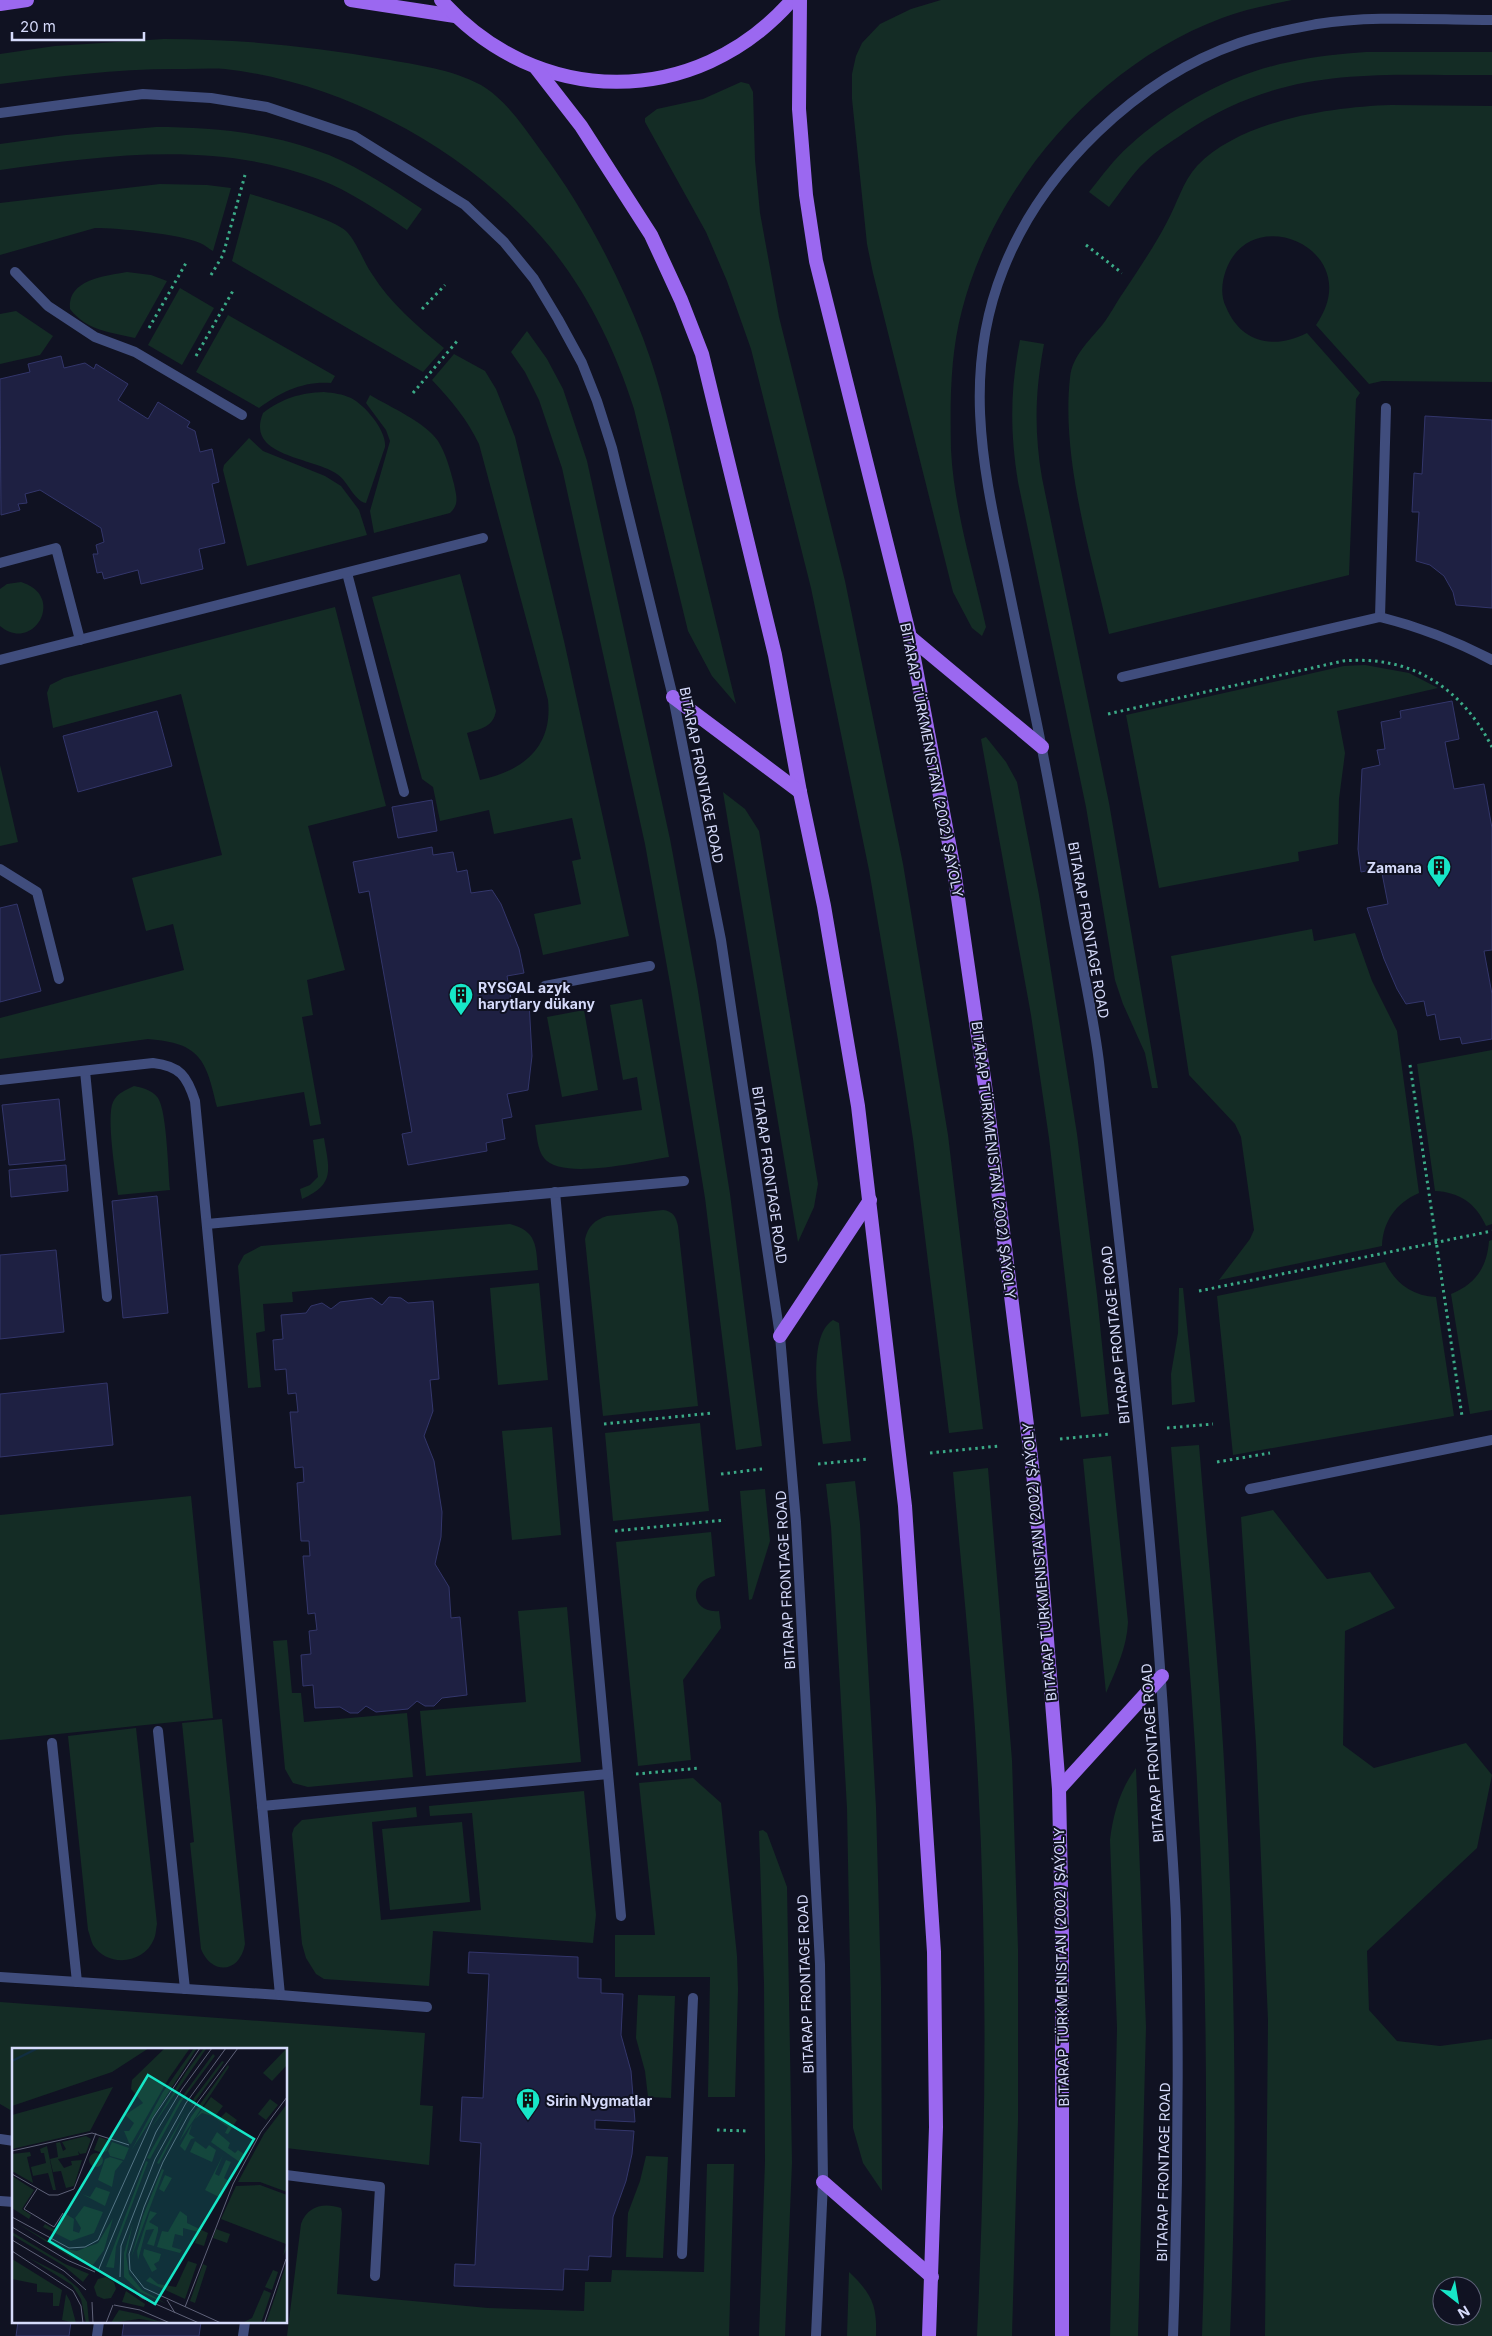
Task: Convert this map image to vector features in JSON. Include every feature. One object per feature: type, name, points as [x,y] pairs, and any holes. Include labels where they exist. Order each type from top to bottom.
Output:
[{"type":"main road","points":[[0,4],[27,0]]},
{"type":"main road","points":[[351,0],[454,16]]},
{"type":"main road","points":[[441,0],[454,16],[486,42],[507,55],[536,68],[568,78],[599,82],[632,82],[665,77],[696,68],[726,55],[753,37],[778,16],[792,0]]},
{"type":"main road","name":"BITARAP TÜRKMENISTAN (2002) ŞAÝOLY","points":[[800,0],[799,109],[806,195],[816,261],[910,637],[954,870],[985,1086],[1035,1490],[1059,1789],[1062,1936],[1062,2336]]},
{"type":"main road","points":[[536,68],[581,126],[651,235],[681,300],[702,354],[775,655],[800,792],[824,906],[858,1106],[905,1506],[934,1952],[936,2127],[929,2336]]},
{"type":"main road","points":[[910,637],[1042,747]]},
{"type":"main road","points":[[673,696],[800,792]]},
{"type":"main road","points":[[780,1336],[870,1200]]},
{"type":"main road","points":[[1059,1789],[1162,1676]]},
{"type":"main road","points":[[823,2182],[932,2277]]},
{"type":"street","name":"BITARAP FRONTAGE ROAD","points":[[1173,2336],[1178,2092],[1176,1914],[1162,1676],[1139,1431],[1098,1052],[1042,747],[985,477],[979,398],[989,314],[1004,269],[1023,228],[1045,192],[1074,156],[1111,120],[1162,81],[1236,44],[1321,24],[1361,20],[1492,20]]},
{"type":"street","name":"BITARAP FRONTAGE ROAD","points":[[0,113],[143,94],[211,98],[267,107],[354,136],[466,205],[504,242],[534,279],[558,319],[582,363],[597,401],[612,448],[673,696],[720,940],[780,1336],[791,1466],[820,1964],[823,2182],[816,2336]]},
{"type":"street","points":[[14,272],[48,306],[95,337],[135,352],[242,415]]},
{"type":"street","points":[[1380,616],[1386,408]]},
{"type":"street","points":[[0,660],[483,538]]},
{"type":"street","points":[[0,563],[56,548],[80,640]]},
{"type":"street","points":[[347,573],[404,792]]},
{"type":"street","points":[[1122,677],[1380,616],[1414,625],[1462,644],[1492,660]]},
{"type":"street","points":[[0,869],[37,892],[59,979]]},
{"type":"street","points":[[545,986],[650,966]]},
{"type":"street","points":[[0,1080],[153,1063],[169,1065],[183,1074],[190,1086],[195,1101],[280,1995]]},
{"type":"street","points":[[85,1071],[107,1297]]},
{"type":"street","points":[[207,1224],[684,1181]]},
{"type":"street","points":[[555,1192],[621,1916]]},
{"type":"street","points":[[1250,1489],[1492,1440]]},
{"type":"street","points":[[158,1731],[185,1989]]},
{"type":"street","points":[[52,1743],[77,1982]]},
{"type":"street","points":[[262,1806],[608,1774]]},
{"type":"street","points":[[0,1977],[280,1995],[427,2007]]},
{"type":"street","points":[[682,2254],[693,1998]]},
{"type":"street","points":[[288,2175],[380,2187],[375,2276]]},
{"type":"path","points":[[212,275],[223,255],[245,175]]},
{"type":"path","points":[[1086,245],[1122,272]]},
{"type":"path","points":[[135,352],[186,263]]},
{"type":"path","points":[[422,309],[445,286]]},
{"type":"path","points":[[183,380],[234,289]]},
{"type":"path","points":[[413,393],[458,340]]},
{"type":"path","points":[[1108,714],[1343,661],[1365,659],[1389,662],[1411,669],[1428,676],[1445,687],[1464,705],[1492,747]]},
{"type":"path","points":[[1410,1065],[1462,1420]]},
{"type":"path","points":[[1199,1291],[1492,1231]]},
{"type":"path","points":[[577,1427],[713,1413]]},
{"type":"path","points":[[721,1474],[1213,1424]]},
{"type":"path","points":[[587,1534],[725,1520]]},
{"type":"path","points":[[608,1774],[640,1775],[700,1768]]},
{"type":"green space","points":[[941,0],[1292,0],[1222,18],[1177,39],[1134,65],[1094,97],[1058,134],[1026,174],[999,217],[978,263],[962,310],[955,344],[951,397],[953,472],[960,517],[986,627],[982,636],[972,628],[953,592],[873,273],[867,244],[852,99],[852,74],[856,56],[862,43],[880,24],[911,9]]},
{"type":"green space","points":[[164,39],[219,40],[302,47],[357,54],[434,68],[458,75],[481,85],[498,98],[513,114],[555,170],[584,216],[610,263],[643,338],[667,415],[736,704],[712,676],[688,631],[634,409],[610,345],[589,305],[565,266],[520,214],[484,182],[446,153],[404,128],[361,107],[316,90],[271,77],[225,69],[162,69],[92,73],[0,84],[0,54],[55,46]]},
{"type":"green space","points":[[1366,52],[1492,52],[1492,75],[1409,75],[1333,78],[1259,95],[1222,111],[1159,150],[1135,173],[1109,207],[1089,192],[1113,162],[1146,131],[1204,93],[1268,67],[1309,58]]},
{"type":"green space","points":[[741,82],[749,84],[753,92],[755,160],[760,213],[779,317],[845,581],[903,864],[948,1135],[983,1429],[949,1433],[913,1139],[869,870],[811,588],[751,349],[727,281],[706,232],[645,122],[645,118],[657,109],[703,99]]},
{"type":"green space","points":[[1391,105],[1492,106],[1492,382],[1382,381],[1369,384],[1316,325],[1328,298],[1328,275],[1317,256],[1300,243],[1280,237],[1258,238],[1239,249],[1226,270],[1222,288],[1226,307],[1240,329],[1250,336],[1271,342],[1295,338],[1307,333],[1360,393],[1356,399],[1349,575],[1109,634],[1086,539],[1074,473],[1068,409],[1071,370],[1074,363],[1087,343],[1106,320],[1151,249],[1192,172],[1216,150],[1237,137],[1288,119],[1342,109]]},
{"type":"green space","points":[[156,127],[222,130],[265,136],[308,147],[353,167],[422,209],[407,230],[353,195],[318,179],[279,167],[239,159],[200,155],[120,156],[0,170],[0,144],[66,135]]},
{"type":"green space","points":[[160,184],[207,185],[231,188],[213,251],[200,243],[164,234],[95,228],[0,255],[0,203]]},
{"type":"green space","points":[[250,194],[329,221],[346,231],[387,295],[414,323],[444,348],[423,372],[232,261]]},
{"type":"green space","points":[[127,272],[151,275],[167,281],[135,338],[91,326],[70,309],[71,299],[81,285],[99,278]]},
{"type":"green space","points":[[180,288],[214,308],[182,365],[148,345]]},
{"type":"green space","points":[[16,311],[53,336],[40,355],[0,364],[0,314]]},
{"type":"green space","points":[[228,315],[335,376],[331,383],[311,384],[293,389],[259,408],[196,372]]},
{"type":"green space","points":[[527,331],[547,359],[563,389],[587,461],[670,839],[697,985],[730,1194],[762,1446],[736,1450],[705,1198],[645,844],[562,468],[539,400],[525,372],[511,352]]},
{"type":"green space","points":[[1020,340],[1044,344],[1037,395],[1039,461],[1109,803],[1158,1088],[1152,1088],[1145,1053],[1123,1004],[1115,980],[1086,807],[1018,482],[1012,411],[1014,376]]},
{"type":"green space","points":[[454,354],[485,371],[496,389],[515,437],[564,641],[629,936],[543,955],[534,914],[581,904],[572,861],[581,859],[572,818],[494,834],[489,810],[440,821],[433,787],[422,779],[372,597],[460,574],[496,711],[489,724],[467,733],[480,780],[509,770],[522,763],[532,754],[540,744],[546,731],[548,717],[548,700],[479,444],[458,410],[432,380]]},
{"type":"green space","points":[[324,392],[335,393],[357,401],[379,426],[385,441],[385,447],[366,503],[354,495],[337,474],[326,468],[284,454],[263,439],[260,428],[263,413],[292,397]]},
{"type":"green space","points":[[370,395],[425,427],[438,441],[448,462],[456,496],[455,506],[450,513],[374,533],[370,511],[390,441],[386,430],[366,403]]},
{"type":"green space","points":[[249,438],[263,451],[325,476],[341,486],[359,510],[367,535],[247,566],[223,470],[224,465]]},
{"type":"green space","points":[[21,582],[35,589],[42,599],[43,609],[40,620],[33,628],[24,633],[12,633],[0,626],[0,589],[7,584]]},
{"type":"green space","points":[[335,607],[386,806],[308,826],[345,970],[307,980],[313,1015],[302,1017],[321,1124],[310,1126],[304,1092],[217,1107],[209,1077],[198,1057],[180,1045],[166,1041],[148,1039],[0,1059],[0,1018],[184,970],[173,924],[146,931],[132,878],[222,855],[181,694],[53,728],[47,693],[50,685],[64,678]]},
{"type":"green space","points":[[1365,665],[1409,673],[1438,688],[1337,711],[1345,753],[1339,799],[1338,844],[1298,852],[1299,861],[1159,888],[1126,715],[1344,666]]},
{"type":"green space","points":[[986,737],[1006,762],[1017,782],[1039,895],[1077,1134],[1097,1295],[1109,1414],[1081,1417],[1049,1138],[1031,1015],[981,739]]},
{"type":"green space","points":[[0,765],[18,842],[0,846]]},
{"type":"green space","points":[[723,792],[745,809],[759,831],[818,1184],[814,1207],[798,1242]]},
{"type":"green space","points":[[1312,929],[1314,941],[1355,933],[1372,981],[1397,1031],[1419,1193],[1404,1202],[1392,1214],[1385,1229],[1382,1246],[1219,1280],[1250,1239],[1254,1230],[1241,1137],[1235,1124],[1189,1075],[1171,956]]},
{"type":"green space","points":[[642,999],[669,1157],[603,1168],[567,1168],[553,1165],[542,1154],[535,1125],[642,1110],[637,1077],[623,1080],[610,1005]]},
{"type":"green space","points":[[584,1010],[598,1090],[562,1097],[547,1017]]},
{"type":"green space","points":[[1492,1050],[1492,1224],[1486,1226],[1477,1211],[1466,1200],[1459,1196],[1435,1191],[1417,1064]]},
{"type":"green space","points":[[134,1086],[153,1093],[161,1105],[165,1128],[170,1190],[118,1195],[111,1133],[111,1110],[117,1096]]},
{"type":"green space","points":[[324,1138],[328,1174],[320,1188],[302,1199],[300,1189],[310,1185],[318,1177],[313,1140]]},
{"type":"green space","points":[[663,1210],[674,1215],[678,1226],[698,1406],[603,1416],[586,1234],[593,1224],[607,1216]]},
{"type":"green space","points":[[510,1224],[519,1227],[530,1235],[537,1254],[538,1270],[292,1292],[293,1302],[263,1304],[265,1331],[256,1333],[261,1387],[248,1388],[238,1266],[244,1255],[261,1246]]},
{"type":"green space","points":[[1492,1240],[1492,1410],[1470,1414],[1451,1294],[1467,1285],[1479,1274],[1486,1259],[1489,1241]]},
{"type":"green space","points":[[1385,1262],[1394,1276],[1405,1287],[1419,1294],[1436,1297],[1454,1416],[1233,1455],[1217,1296]]},
{"type":"green space","points":[[539,1283],[548,1380],[498,1385],[490,1288]]},
{"type":"green space","points":[[1179,1288],[1183,1288],[1195,1402],[1172,1405],[1171,1374],[1178,1333]]},
{"type":"green space","points":[[833,1320],[839,1323],[851,1441],[823,1444],[817,1397],[817,1359],[819,1343],[824,1329]]},
{"type":"green space","points":[[700,1423],[709,1511],[613,1521],[605,1433]]},
{"type":"green space","points":[[552,1427],[561,1535],[512,1540],[502,1431]]},
{"type":"green space","points":[[1199,1445],[1221,1708],[1233,1967],[1234,2188],[1230,2336],[1202,2336],[1206,2188],[1206,2041],[1202,1893],[1193,1709],[1171,1447]]},
{"type":"green space","points":[[1111,1456],[1128,1622],[1123,1649],[1106,1693],[1083,1459]]},
{"type":"green space","points":[[988,1468],[1012,1760],[1018,1949],[1018,2120],[1012,2336],[977,2336],[984,2121],[983,1905],[975,1726],[953,1472]]},
{"type":"green space","points":[[855,1481],[860,1524],[876,1807],[881,1987],[882,2191],[863,2163],[853,2128],[847,1808],[831,1527],[826,1484]]},
{"type":"green space","points":[[765,1489],[770,1541],[752,1599],[749,1600],[740,1491]]},
{"type":"green space","points":[[191,1496],[213,1718],[0,1740],[0,1515]]},
{"type":"green space","points":[[1273,1510],[1327,1579],[1370,1572],[1395,1608],[1345,1631],[1343,1745],[1374,1768],[1466,1743],[1492,1775],[1477,1848],[1367,1951],[1369,2010],[1397,2041],[1440,2046],[1492,2039],[1492,2336],[1265,2336],[1268,2020],[1256,1744],[1241,1517]]},
{"type":"green space","points":[[711,1532],[715,1576],[706,1579],[700,1584],[696,1596],[698,1603],[703,1608],[710,1611],[719,1611],[721,1628],[683,1680],[691,1760],[638,1766],[616,1542]]},
{"type":"green space","points":[[567,1607],[581,1762],[426,1776],[420,1711],[526,1702],[518,1611]]},
{"type":"green space","points":[[287,1640],[292,1693],[301,1693],[304,1722],[407,1713],[413,1777],[308,1787],[293,1783],[285,1769],[273,1641]]},
{"type":"green space","points":[[222,1719],[245,1944],[238,1961],[225,1968],[212,1964],[201,1949],[190,1843],[194,1842],[182,1723]]},
{"type":"green space","points":[[136,1728],[157,1924],[154,1939],[142,1954],[134,1958],[116,1960],[107,1957],[93,1945],[88,1930],[68,1736]]},
{"type":"green space","points":[[1136,1768],[1146,2027],[1138,2336],[1110,2336],[1117,2028],[1110,1840],[1118,1802],[1130,1776]]},
{"type":"green space","points":[[693,1778],[721,1803],[737,1956],[735,2097],[708,2097],[710,1977],[615,1977],[615,1935],[655,1935],[639,1783]]},
{"type":"green space","points":[[584,1791],[596,1915],[593,1943],[433,1931],[429,1986],[324,1979],[316,1974],[306,1958],[302,1944],[292,1834],[294,1828],[302,1820],[416,1807],[417,1817],[372,1822],[381,1920],[481,1910],[472,1813],[430,1816],[429,1806]]},
{"type":"green space","points":[[462,1822],[470,1902],[390,1910],[382,1829]]},
{"type":"green space","points":[[763,1830],[767,1833],[787,1887],[792,2162],[785,2336],[759,2336],[765,2161],[764,1983],[759,1831]]},
{"type":"green space","points":[[638,1995],[675,1996],[671,2098],[648,2097],[645,2071],[636,2038]]},
{"type":"green space","points":[[0,2002],[425,2033],[420,2105],[433,2106],[429,2165],[288,2148],[288,2048],[12,2048],[12,2111],[0,2104]]},
{"type":"green space","points":[[646,2156],[668,2157],[663,2258],[626,2257],[628,2213],[640,2181]]},
{"type":"green space","points":[[707,2164],[734,2164],[729,2336],[287,2336],[301,2224],[307,2213],[312,2209],[328,2205],[341,2208],[337,2294],[488,2308],[584,2311],[585,2282],[611,2282],[612,2270],[704,2272]]},
{"type":"green space","points":[[849,2272],[863,2287],[872,2301],[876,2336],[847,2336]]},
{"type":"building","points":[[61,356],[64,368],[85,363],[94,369],[96,364],[128,384],[118,400],[148,419],[158,402],[190,422],[187,427],[195,431],[200,452],[212,449],[219,482],[212,484],[225,543],[199,549],[203,569],[141,584],[138,570],[104,579],[102,572],[97,573],[93,554],[98,554],[96,545],[104,542],[101,528],[40,490],[25,494],[27,503],[18,504],[20,510],[1,515],[0,379],[30,372],[28,364]]},
{"type":"building","points":[[1425,416],[1492,420],[1492,608],[1456,605],[1453,592],[1444,576],[1430,565],[1416,561],[1419,512],[1412,512],[1414,473],[1422,474]]},
{"type":"building","name":"Zamana","points":[[1452,701],[1459,739],[1445,742],[1454,789],[1484,784],[1492,828],[1492,950],[1484,951],[1492,994],[1492,1039],[1462,1044],[1460,1037],[1440,1040],[1435,1014],[1427,1016],[1424,1001],[1406,1004],[1397,989],[1384,959],[1367,908],[1388,904],[1381,868],[1361,872],[1358,849],[1362,769],[1380,765],[1377,750],[1385,749],[1381,722],[1401,718],[1400,711]]},
{"type":"building","points":[[157,711],[172,766],[78,792],[63,736]]},
{"type":"building","points":[[432,800],[437,831],[398,838],[392,807]]},
{"type":"building","name":"RYSGAL azyk harytlary dükany","points":[[432,847],[433,855],[453,852],[457,872],[467,870],[471,893],[492,890],[501,904],[519,949],[524,973],[507,976],[512,1004],[529,1001],[532,1056],[528,1090],[507,1094],[512,1117],[502,1119],[505,1139],[486,1143],[487,1151],[408,1165],[402,1134],[412,1132],[369,891],[359,893],[353,862]]},
{"type":"building","points":[[17,904],[41,991],[0,1002],[0,908]]},
{"type":"building","points":[[59,1099],[65,1160],[9,1165],[2,1105]]},
{"type":"building","points":[[66,1165],[68,1191],[11,1197],[9,1170]]},
{"type":"building","points":[[157,1196],[168,1313],[123,1318],[112,1201]]},
{"type":"building","points":[[56,1250],[64,1332],[0,1339],[0,1255]]},
{"type":"building","points":[[389,1297],[401,1298],[408,1303],[433,1301],[439,1379],[430,1380],[433,1411],[424,1436],[434,1461],[442,1512],[441,1537],[435,1564],[449,1587],[451,1618],[460,1617],[467,1695],[442,1698],[434,1706],[425,1706],[417,1701],[408,1709],[376,1712],[366,1706],[358,1713],[350,1713],[340,1707],[315,1708],[313,1685],[303,1686],[301,1655],[311,1654],[309,1631],[317,1630],[315,1613],[308,1614],[303,1556],[310,1556],[309,1541],[301,1541],[297,1483],[304,1482],[303,1467],[295,1468],[290,1412],[298,1412],[296,1393],[288,1394],[286,1369],[275,1370],[273,1340],[283,1339],[281,1315],[306,1313],[311,1306],[322,1303],[331,1309],[340,1302],[372,1298],[382,1305]]},
{"type":"building","points":[[107,1383],[113,1445],[0,1457],[0,1394]]},
{"type":"building","name":"Sirin Nygmatlar","points":[[469,1952],[578,1957],[578,1978],[601,1979],[601,1993],[623,1994],[621,2035],[631,2071],[635,2122],[595,2120],[595,2129],[634,2131],[632,2154],[626,2181],[613,2217],[611,2257],[589,2256],[588,2270],[564,2269],[563,2290],[454,2286],[455,2264],[475,2265],[481,2143],[460,2141],[462,2097],[483,2098],[489,1974],[468,1973]]},
{"type":"building","points":[[18,2324],[71,2324],[69,2336],[16,2336]]},
{"type":"building","points":[[124,2324],[201,2324],[199,2336],[122,2336]]},
{"type":"place","name":"Zamana","points":[[1439,888]]},
{"type":"place","name":"RYSGAL azyk harytlary dükany","points":[[461,1016]]},
{"type":"place","name":"Sirin Nygmatlar","points":[[528,2121]]}]
